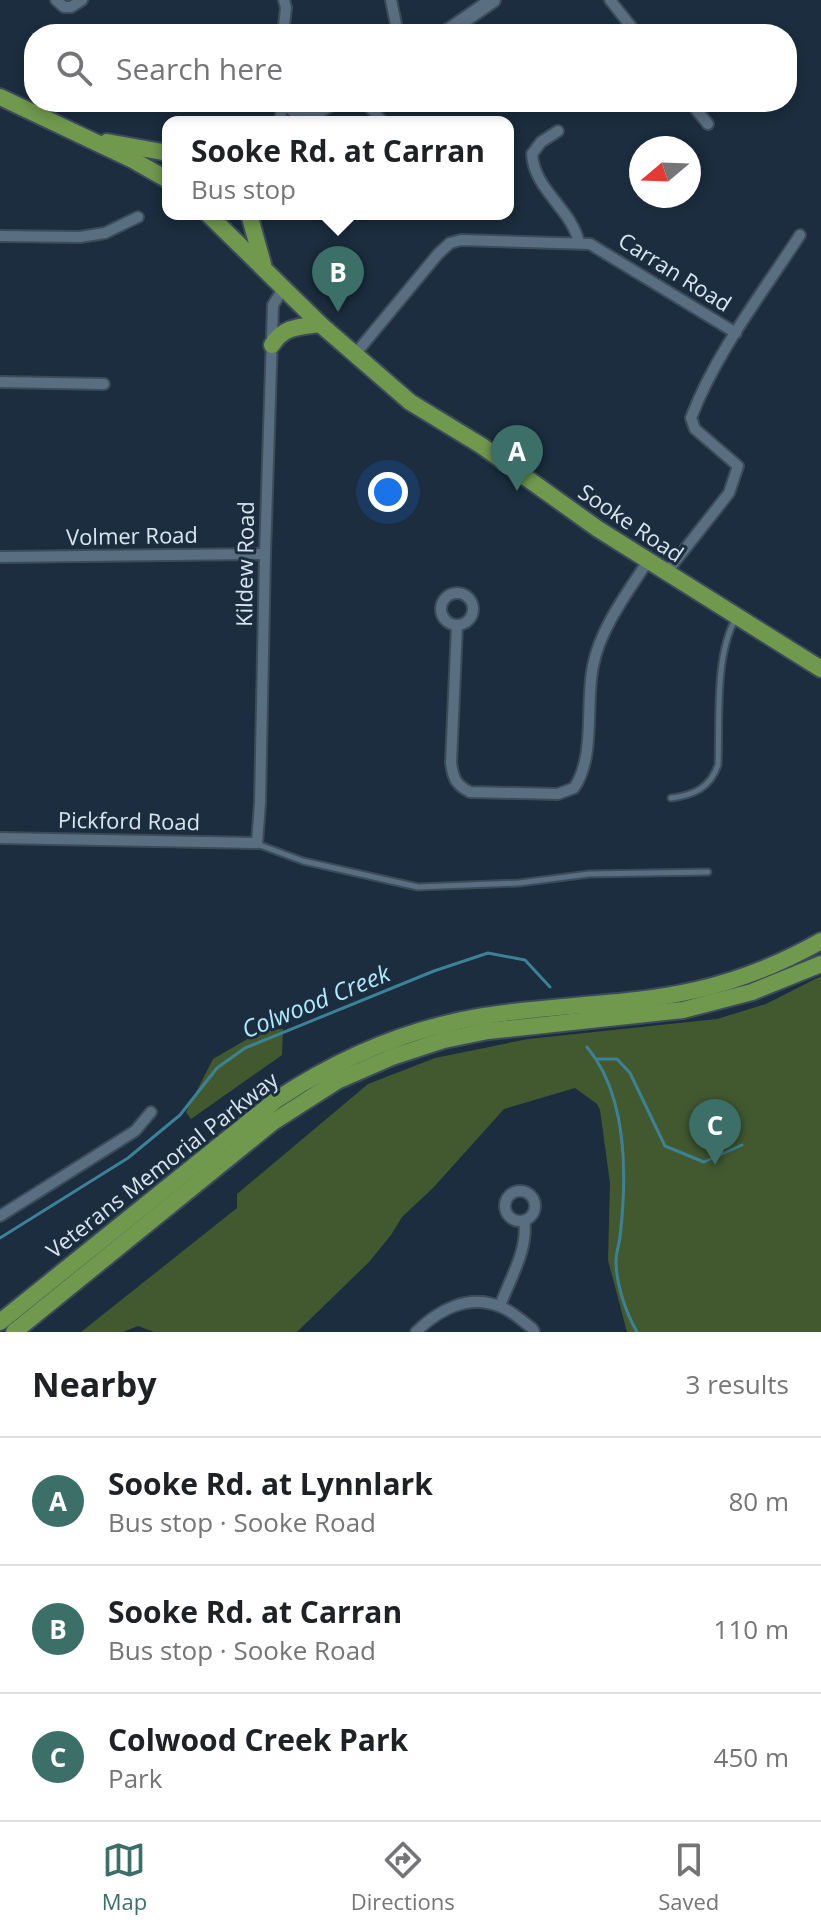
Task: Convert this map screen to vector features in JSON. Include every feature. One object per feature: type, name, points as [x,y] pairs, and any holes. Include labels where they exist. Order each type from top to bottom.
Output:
[{"type":"main road","points":[[458,24],[493,0]]},
{"type":"main road","points":[[0,97],[24,109]]},
{"type":"main road","points":[[30,112],[162,177]]},
{"type":"main road","points":[[80,137],[162,152]]},
{"type":"main road","name":"Sooke Road","points":[[214,220],[320,324],[410,402],[482,446],[598,529],[821,669]]},
{"type":"main road","points":[[251,220],[264,269]]},
{"type":"main road","points":[[272,345],[287,329],[320,324]]},
{"type":"main road","name":"Veterans Memorial Parkway","points":[[0,1322],[276,1100],[334,1074],[395,1038],[441,1024],[484,1016],[663,997],[724,983],[821,941]]},
{"type":"main road","name":"Veterans Memorial Parkway","points":[[14,1332],[334,1074],[444,1040],[488,1031],[683,1010],[752,992],[821,964]]},
{"type":"street","points":[[56,0],[64,7],[71,7],[82,0]]},
{"type":"street","points":[[284,0],[284,24]]},
{"type":"street","points":[[391,0],[396,24]]},
{"type":"street","points":[[610,0],[629,24]]},
{"type":"street","points":[[698,112],[708,124]]},
{"type":"street","points":[[558,131],[541,142],[532,154],[533,166],[538,178],[577,231],[579,243]]},
{"type":"street","points":[[0,236],[80,237],[105,233],[138,217]]},
{"type":"street","points":[[666,573],[729,493],[738,466],[695,429],[691,418],[736,333],[800,235]]},
{"type":"street","name":"Carran Road","points":[[356,353],[438,254],[450,243],[461,240],[579,243],[600,249],[736,333]]},
{"type":"street","name":"Kildew Road","points":[[257,843],[273,305],[283,289]]},
{"type":"street","points":[[0,382],[104,384]]},
{"type":"street","name":"Volmer Road","points":[[0,557],[265,554]]},
{"type":"street","points":[[457,626],[453,778],[470,792],[558,794],[574,788],[581,778],[585,766],[593,663],[602,640],[648,561]]},
{"type":"street","name":"Pickford Road","points":[[0,838],[257,843]]},
{"type":"street","points":[[0,1216],[135,1131],[151,1112]]},
{"type":"street","points":[[500,1306],[521,1250],[526,1231],[524,1221]]},
{"type":"street","points":[[416,1332],[430,1318],[450,1306],[472,1302],[500,1306],[534,1332]]},
{"type":"lane","points":[[671,798],[701,790],[715,775],[722,658],[726,638],[737,618]]},
{"type":"lane","points":[[257,843],[303,861],[418,887],[519,883],[589,874],[708,872]]},
{"type":"green space","points":[[821,976],[821,1332],[627,1332],[608,1260],[610,1183],[600,1110],[597,1104],[575,1088],[504,1109],[433,1188],[402,1217],[369,1262],[297,1332],[154,1332],[138,1326],[123,1332],[81,1332],[237,1208],[237,1194],[368,1084],[435,1058],[528,1039],[717,1019],[766,1004]]},
{"type":"green space","points":[[283,1029],[282,1055],[191,1119],[186,1112],[213,1059],[263,1030]]},
{"type":"waterway","name":"Colwood Creek","points":[[0,1238],[128,1158],[180,1115],[217,1068],[245,1048],[434,971],[488,953],[525,960],[550,987]]},
{"type":"waterway","name":"Colwood Creek","points":[[587,1047],[610,1089],[622,1138],[624,1189],[616,1270],[622,1298],[637,1332]]},
{"type":"waterway","points":[[598,1059],[617,1059],[630,1073],[665,1146],[704,1162],[742,1145]]},
{"type":"place","name":"Sooke Rd. at Carran","points":[[338,312]]},
{"type":"place","name":"Sooke Rd. at Lynnlark","points":[[517,491]]},
{"type":"place","name":"Colwood Creek Park","points":[[715,1165]]}]
